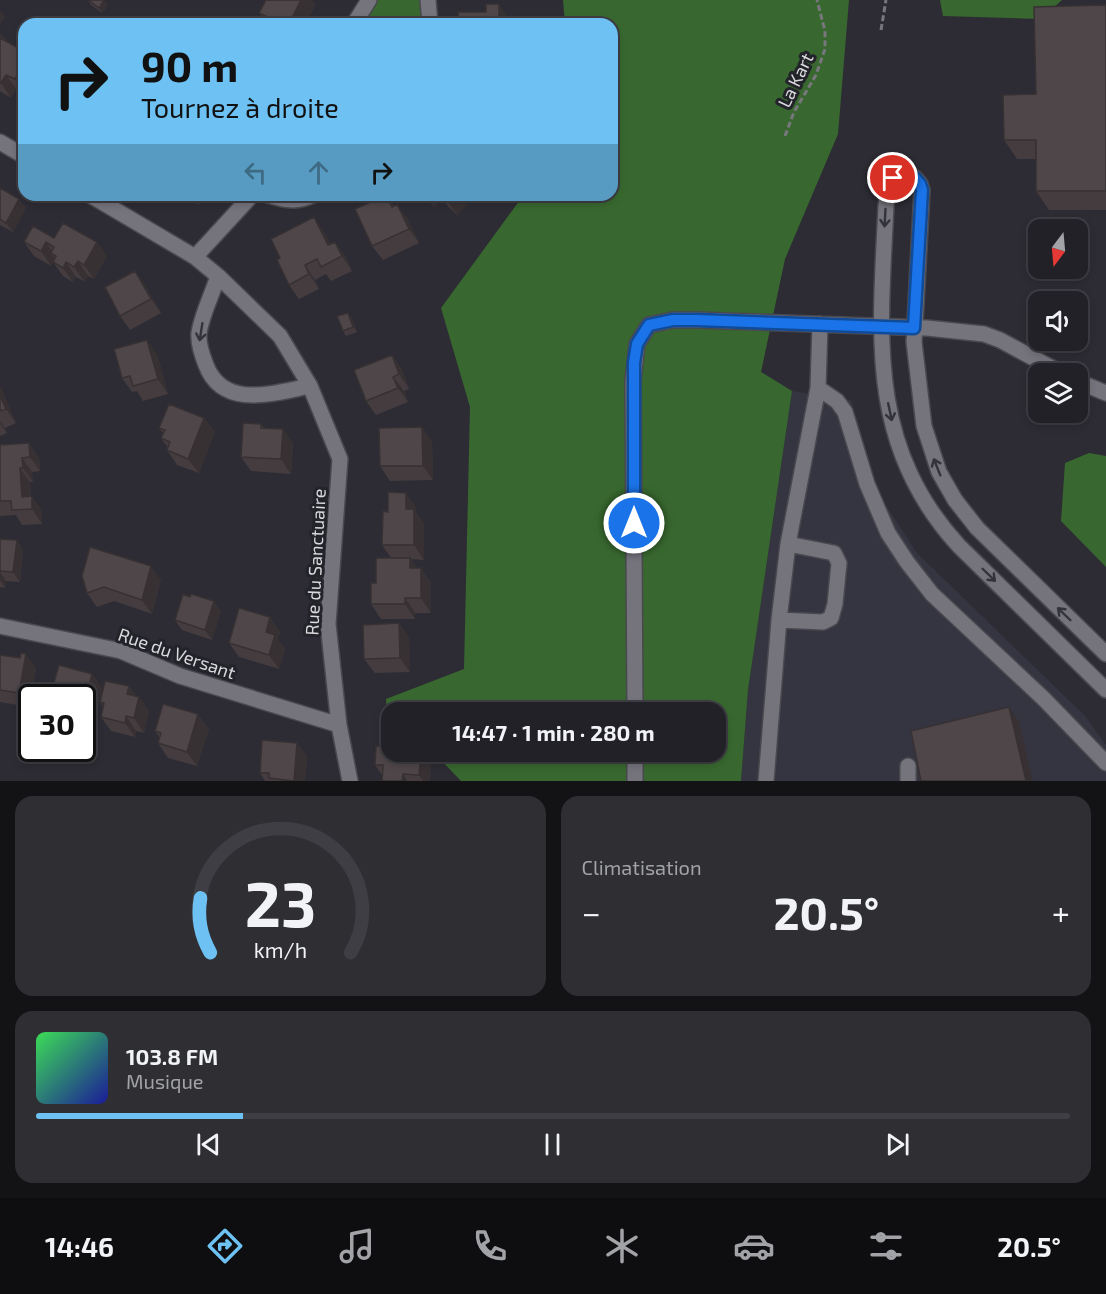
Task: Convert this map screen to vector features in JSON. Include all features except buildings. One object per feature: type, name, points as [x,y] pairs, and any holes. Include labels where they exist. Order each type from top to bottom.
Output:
[{"type":"street","points":[[358,18],[369,0]]},
{"type":"street","points":[[428,0],[430,18]]},
{"type":"street","points":[[0,142],[18,152]]},
{"type":"street","points":[[1106,654],[976,528],[946,486],[939,472],[924,426],[918,385],[914,328],[922,196],[920,184],[915,178],[893,178],[888,189],[880,327],[888,404],[896,440],[908,473],[945,531],[1106,690]]},
{"type":"street","name":"Rue du Sanctuaire","points":[[100,201],[195,257],[218,276],[280,336],[310,386],[340,459],[328,624],[339,725],[350,781]]},
{"type":"street","points":[[195,257],[246,201]]},
{"type":"street","points":[[218,276],[199,335],[201,354],[209,373],[227,392],[262,396],[310,386]]},
{"type":"street","points":[[635,702],[633,381],[637,344],[649,325],[673,320],[914,328],[984,334],[1043,363]]},
{"type":"street","points":[[766,781],[779,620],[788,544],[818,388],[820,324]]},
{"type":"street","points":[[1088,386],[1106,393]]},
{"type":"street","points":[[818,388],[837,401],[845,412],[867,484],[888,532],[907,562],[932,594],[1044,699],[1106,763]]},
{"type":"street","points":[[779,620],[823,622],[831,618],[835,604],[839,563],[834,553],[788,544]]},
{"type":"street","name":"Rue du Versant","points":[[0,626],[121,651],[180,676],[339,725]]},
{"type":"street","points":[[635,762],[635,781]]},
{"type":"path","name":"La Kart","points":[[785,135],[794,112],[816,75],[825,49],[825,31],[817,0]]},
{"type":"path","points":[[880,30],[886,0]]},
{"type":"shaded area","points":[[792,391],[851,400],[879,495],[917,553],[1085,716],[1106,745],[1106,781],[741,781],[748,690]]},
{"type":"green space","points":[[369,0],[428,0],[430,18],[358,18]]},
{"type":"green space","points":[[563,0],[849,0],[838,134],[785,259],[761,372],[792,391],[748,690],[741,781],[461,781],[443,762],[726,762],[726,702],[386,702],[386,699],[464,669],[470,407],[441,308],[520,201],[618,201],[618,18],[564,18]]},
{"type":"green space","points":[[940,0],[1062,0],[1041,19],[943,16]]},
{"type":"green space","points":[[1089,453],[1106,456],[1106,567],[1061,521],[1065,463]]},
{"type":"route","points":[[634,523],[634,363],[637,344],[649,325],[673,320],[696,320],[914,328],[922,190],[915,178],[893,178]]}]
